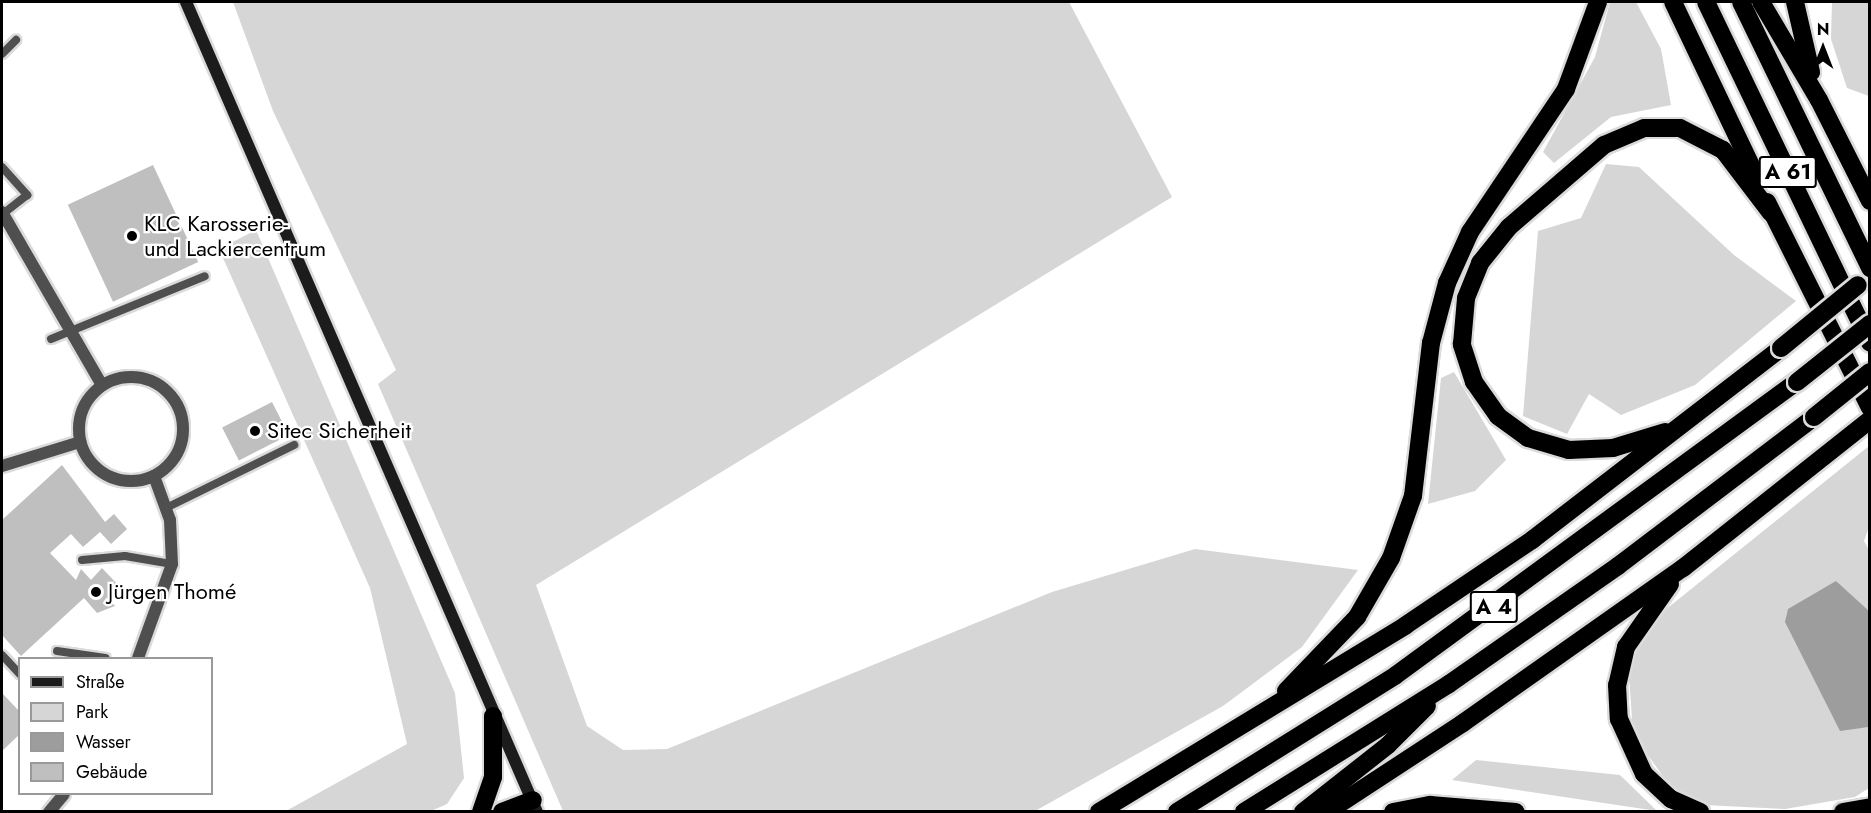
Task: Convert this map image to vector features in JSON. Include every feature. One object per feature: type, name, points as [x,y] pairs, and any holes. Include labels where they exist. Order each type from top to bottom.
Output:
[{"type":"highway","points":[[1259,716],[1342,635],[1384,574],[1413,496],[1431,343],[1447,283],[1470,232],[1566,89],[1598,2]]},
{"type":"highway","points":[[1673,2],[1771,213],[1869,408]]},
{"type":"highway","name":"A 61","points":[[1706,2],[1869,343]]},
{"type":"highway","name":"A 61","points":[[1741,2],[1869,268]]},
{"type":"highway","points":[[1761,2],[1819,100],[1869,201]]},
{"type":"highway","points":[[1795,2],[1794,17],[1819,100]]},
{"type":"highway","points":[[1677,428],[1613,448],[1569,450],[1528,438],[1511,427],[1484,398],[1467,363],[1462,320],[1472,280],[1509,227],[1604,145],[1644,128],[1680,128],[1723,150],[1771,213]]},
{"type":"highway","points":[[1099,812],[1259,716],[1532,540],[1781,348],[1869,276]]},
{"type":"highway","name":"A 4","points":[[1177,812],[1396,675],[1797,382],[1869,324]]},
{"type":"highway","name":"A 4","points":[[1244,812],[1449,684],[1618,566],[1814,417],[1869,372]]},
{"type":"highway","points":[[1327,812],[1463,723],[1683,568],[1869,420]]},
{"type":"highway","points":[[1683,568],[1626,647],[1617,701],[1624,737],[1644,774],[1671,798],[1700,812]]},
{"type":"highway","points":[[1303,812],[1388,745],[1449,684]]},
{"type":"highway","points":[[481,812],[493,777],[493,716]]},
{"type":"highway","points":[[1393,812],[1430,805],[1516,812]]},
{"type":"highway","points":[[502,812],[535,806]]},
{"type":"highway","points":[[1843,812],[1869,807]]},
{"type":"main road","points":[[186,2],[377,433],[493,716],[535,806]]},
{"type":"street","points":[[2,213],[102,385]]},
{"type":"street","points":[[118,378],[151,381],[176,403],[183,436],[178,452],[154,476],[124,481],[109,476],[86,457],[80,442],[82,410],[102,385],[118,378]]},
{"type":"street","points":[[2,465],[80,442]]},
{"type":"street","points":[[138,657],[172,564],[166,508],[154,476]]},
{"type":"street","points":[[50,812],[63,795]]},
{"type":"lane","points":[[2,54],[16,40]]},
{"type":"lane","points":[[2,167],[27,195],[2,213]]},
{"type":"lane","points":[[51,339],[205,276]]},
{"type":"lane","points":[[166,508],[294,445]]},
{"type":"lane","points":[[82,560],[125,556],[172,564]]},
{"type":"lane","points":[[57,651],[98,657]]},
{"type":"lane","points":[[2,655],[18,672]]},
{"type":"green space","points":[[233,2],[1069,2],[1172,197],[536,585],[587,726],[623,750],[667,749],[1052,592],[1195,549],[1358,570],[1302,647],[1223,706],[1035,811],[563,811],[378,384],[396,370],[273,111]]},
{"type":"green space","points":[[1610,2],[1636,2],[1661,49],[1671,105],[1611,117],[1554,163],[1543,152],[1595,57]]},
{"type":"green space","points":[[1832,2],[1869,2],[1869,96],[1847,88],[1831,39]]},
{"type":"green space","points":[[1606,164],[1639,167],[1734,255],[1796,301],[1695,385],[1621,415],[1589,394],[1567,434],[1523,416],[1538,231],[1581,218]]},
{"type":"green space","points":[[256,230],[455,693],[464,778],[447,804],[431,811],[286,811],[407,744],[370,588],[219,249]]},
{"type":"green space","points":[[1454,372],[1506,460],[1475,491],[1428,504],[1441,378]]},
{"type":"green space","points":[[1869,446],[1869,527],[1864,541],[1869,550],[1869,612],[1865,611],[1840,730],[1869,727],[1869,788],[1855,797],[1785,809],[1704,805],[1671,787],[1633,735],[1629,674],[1639,631]]},
{"type":"green space","points":[[1476,760],[1620,775],[1657,811],[1452,780]]},
{"type":"water","points":[[1836,581],[1870,612],[1869,727],[1840,731],[1785,622],[1788,609]]},
{"type":"building","points":[[153,165],[198,262],[113,302],[68,205]]},
{"type":"building","name":"Sitec Sicherheit","points":[[272,402],[289,435],[239,460],[222,427]]},
{"type":"building","points":[[62,465],[105,522],[114,514],[127,529],[111,544],[100,532],[83,547],[71,534],[50,553],[76,580],[81,569],[91,580],[102,568],[119,586],[108,598],[115,606],[97,613],[84,598],[21,656],[2,635],[2,520]]},
{"type":"building","points":[[2,693],[18,710],[18,736],[2,751]]},
{"type":"place","name":"KLC Karosserie- und Lackiercentrum","points":[[132,236]]},
{"type":"place","name":"Sitec Sicherheit","points":[[255,431]]},
{"type":"place","name":"Jürgen Thomé","points":[[96,592]]}]
